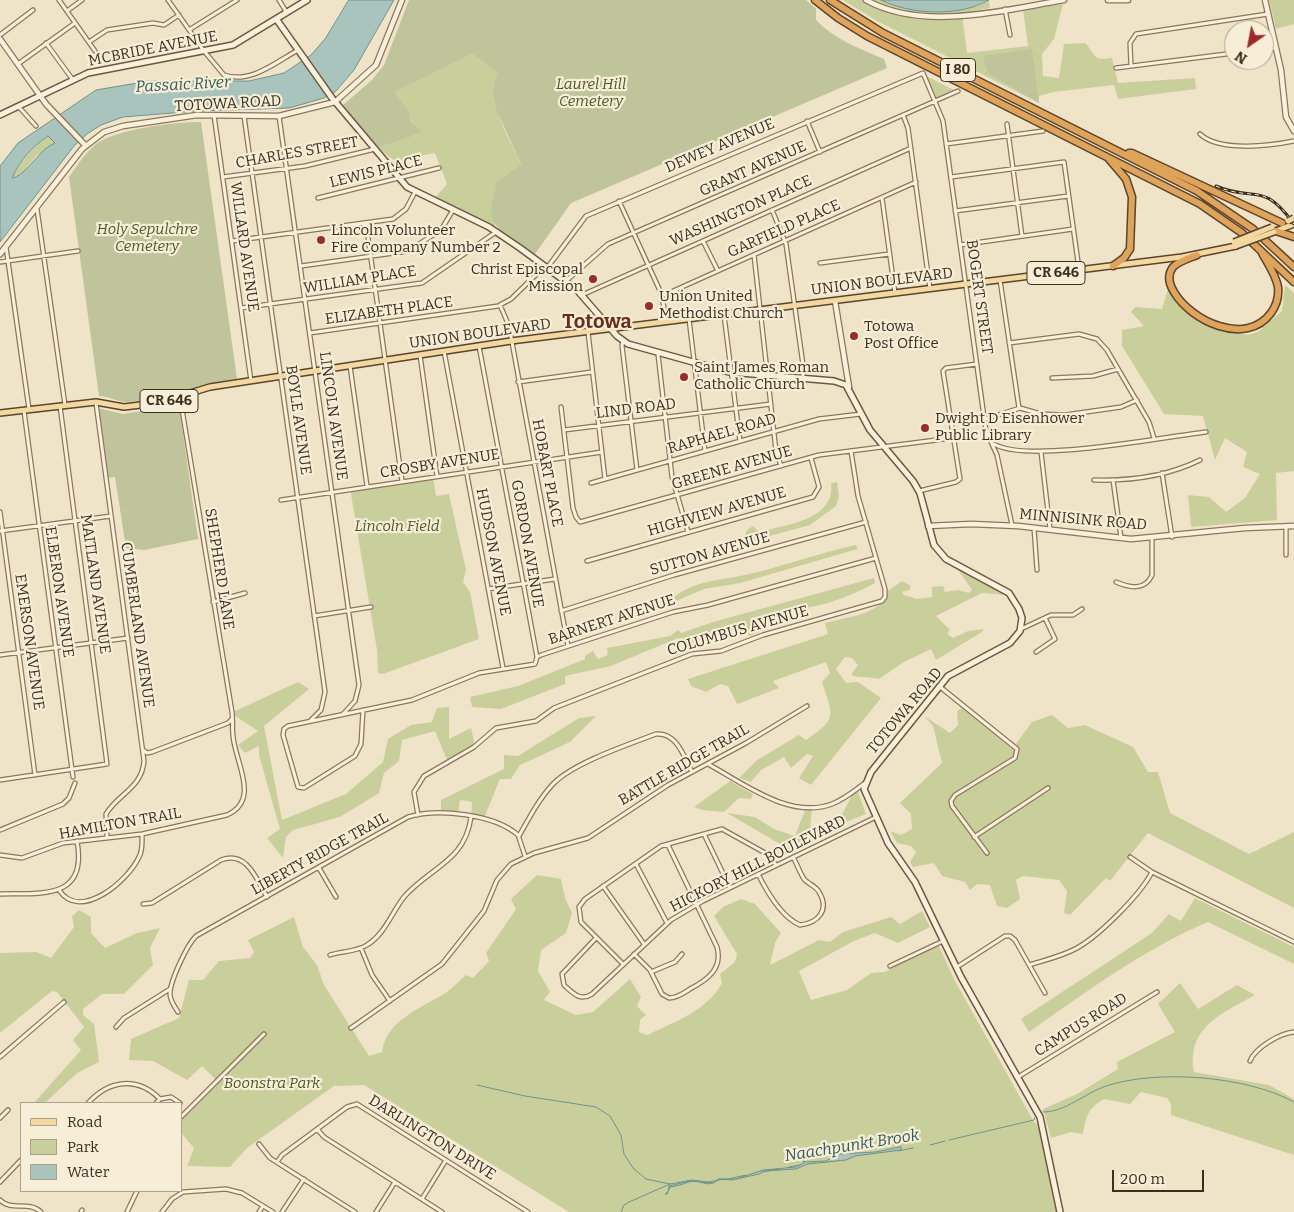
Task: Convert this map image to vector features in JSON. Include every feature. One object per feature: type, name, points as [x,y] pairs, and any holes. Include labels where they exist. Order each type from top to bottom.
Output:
[{"type":"highway","name":"I 80","points":[[815,0],[838,18],[868,36],[1200,204],[1258,247],[1294,282]]},
{"type":"highway","name":"I 80","points":[[830,0],[883,33],[1187,186],[1226,209],[1266,240],[1294,267]]},
{"type":"highway","points":[[1125,154],[1132,153],[1289,223]]},
{"type":"highway","points":[[1106,156],[1126,179],[1132,198],[1130,249],[1124,258],[1113,266]]},
{"type":"highway","points":[[1274,230],[1294,238]]},
{"type":"highway","points":[[1197,255],[1178,263],[1172,270],[1170,282],[1174,293],[1186,308],[1203,320],[1226,327],[1244,328],[1266,318],[1274,308],[1278,296],[1276,278],[1258,247]]},
{"type":"main road","name":"MCBRIDE AVENUE","points":[[1,114],[41,97],[73,80],[101,70],[233,45],[277,20],[307,0]]},
{"type":"main road","points":[[277,20],[333,98],[399,178],[415,192],[496,232],[566,281],[623,341],[632,346],[658,354],[731,372],[838,381],[848,387],[861,414],[883,447],[913,481],[919,491],[934,545],[941,555],[1011,595],[1021,614],[1020,629]]},
{"type":"main road","name":"UNION BOULEVARD","points":[[96,402],[124,407],[163,402],[204,388],[511,341],[1197,255],[1228,247],[1274,230],[1289,223],[1294,218]]},
{"type":"main road","name":"UNION BOULEVARD","points":[[1274,230],[1289,223]]},
{"type":"main road","name":"CR 646","points":[[0,413],[96,402]]},
{"type":"main road","name":"TOTOWA ROAD","points":[[865,783],[870,772],[938,686],[959,669],[1005,646],[1020,629]]},
{"type":"main road","points":[[865,783],[865,795],[893,850],[924,899],[956,968],[1042,1121],[1060,1212]]},
{"type":"street","points":[[58,0],[96,51]]},
{"type":"street","points":[[67,11],[82,0]]},
{"type":"street","points":[[169,0],[221,73],[230,77],[253,75],[299,49]]},
{"type":"street","points":[[189,30],[237,0]]},
{"type":"street","points":[[279,0],[287,13]]},
{"type":"street","points":[[333,98],[376,65],[402,0]]},
{"type":"street","points":[[866,0],[888,11],[932,18],[1064,0]]},
{"type":"street","points":[[1108,0],[1126,0]]},
{"type":"street","points":[[1265,0],[1276,48],[1286,116],[1294,131]]},
{"type":"street","points":[[1005,8],[1010,35]]},
{"type":"street","points":[[0,34],[33,10]]},
{"type":"street","points":[[1131,66],[1130,43],[1136,34],[1268,14]]},
{"type":"street","points":[[90,42],[105,31],[153,23],[164,25],[179,15]]},
{"type":"street","points":[[18,64],[75,23]]},
{"type":"street","points":[[0,39],[41,97],[84,144]]},
{"type":"street","points":[[46,43],[73,80]]},
{"type":"street","points":[[1116,68],[1224,54]]},
{"type":"street","name":"BOGERT STREET","points":[[923,73],[943,121],[987,434],[994,444],[1012,525]]},
{"type":"street","name":"DEWEY AVENUE","points":[[546,267],[584,217],[923,73]]},
{"type":"street","name":"GRANT AVENUE","points":[[566,281],[605,246],[958,91]]},
{"type":"street","name":"TOTOWA ROAD","points":[[0,254],[37,209],[84,144],[104,132],[123,126],[214,115],[279,116],[333,98]]},
{"type":"street","points":[[18,106],[36,126]]},
{"type":"street","name":"WILLARD AVENUE","points":[[214,115],[251,381]]},
{"type":"street","name":"BOYLE AVENUE","points":[[244,116],[325,696],[321,710],[310,721]]},
{"type":"street","name":"LINCOLN AVENUE","points":[[279,116],[359,689],[355,701],[343,714]]},
{"type":"street","points":[[903,116],[908,128],[930,289]]},
{"type":"street","points":[[807,121],[820,152]]},
{"type":"street","points":[[1007,124],[1022,236]]},
{"type":"street","points":[[946,144],[1043,131]]},
{"type":"street","points":[[1200,134],[1209,141],[1227,146],[1294,141]]},
{"type":"street","name":"WASHINGTON PLACE","points":[[581,295],[911,148]]},
{"type":"street","name":"CHARLES STREET","points":[[223,177],[287,169],[375,149]]},
{"type":"street","points":[[951,177],[1064,162],[1079,270]]},
{"type":"street","name":"LEWIS PLACE","points":[[318,198],[439,168]]},
{"type":"street","name":"GARFIELD PLACE","points":[[662,296],[916,182]]},
{"type":"street","points":[[232,241],[366,223],[399,216],[406,209],[415,192]]},
{"type":"street","points":[[955,211],[1068,196]]},
{"type":"street","points":[[882,198],[895,293]]},
{"type":"street","points":[[619,201],[662,296],[667,322]]},
{"type":"street","name":"MAITLAND AVENUE","points":[[37,209],[63,405],[75,521],[108,762],[106,765],[72,770]]},
{"type":"street","points":[[301,266],[408,251],[441,230],[453,210]]},
{"type":"street","points":[[772,210],[785,241],[796,306],[804,372],[802,378]]},
{"type":"street","points":[[366,223],[402,481]]},
{"type":"street","points":[[960,244],[1073,229]]},
{"type":"street","name":"WILLIAM PLACE","points":[[241,308],[375,290],[425,281],[496,232]]},
{"type":"street","points":[[703,241],[718,271]]},
{"type":"street","name":"ELBERON AVENUE","points":[[6,247],[39,526],[73,777]]},
{"type":"street","points":[[0,262],[78,251]]},
{"type":"street","points":[[820,263],[890,254]]},
{"type":"street","points":[[754,255],[762,306],[760,310],[776,451],[782,466]]},
{"type":"street","name":"ELIZABETH PLACE","points":[[310,333],[500,305],[511,300],[546,267]]},
{"type":"street","points":[[1000,280],[1019,408]]},
{"type":"street","points":[[835,301],[848,387]]},
{"type":"street","name":"HOBART PLACE","points":[[500,305],[509,326],[568,646]]},
{"type":"street","points":[[724,315],[740,441]]},
{"type":"street","points":[[689,319],[705,451]]},
{"type":"street","points":[[588,331],[605,479]]},
{"type":"street","points":[[1009,343],[1086,334],[1103,344],[1150,422],[1154,438]]},
{"type":"street","points":[[623,341],[622,346],[637,470]]},
{"type":"street","name":"GORDON AVENUE","points":[[479,346],[537,657]]},
{"type":"street","name":"HUDSON AVENUE","points":[[444,351],[503,668]]},
{"type":"street","points":[[658,354],[671,460],[688,532]]},
{"type":"street","points":[[420,355],[437,476]]},
{"type":"street","points":[[919,491],[956,482],[960,479],[942,371],[946,368],[977,364]]},
{"type":"street","points":[[350,366],[368,487]]},
{"type":"street","points":[[1052,378],[1093,376],[1118,369]]},
{"type":"street","points":[[518,382],[592,372]]},
{"type":"street","name":"SHEPHERD LANE","points":[[180,397],[233,718],[233,737],[236,745]]},
{"type":"street","points":[[985,419],[1005,415],[1019,408],[1047,415],[1065,415],[1121,407],[1137,400]]},
{"type":"street","name":"CUMBERLAND AVENUE","points":[[96,402],[144,765],[140,778],[106,814],[107,837]]},
{"type":"street","name":"LIND ROAD","points":[[564,430],[771,404]]},
{"type":"street","points":[[561,407],[567,456]]},
{"type":"street","name":"RAPHAEL ROAD","points":[[591,483],[823,418],[861,414]]},
{"type":"street","points":[[994,444],[1009,450],[1041,452],[1206,432]]},
{"type":"street","name":"GREENE AVENUE","points":[[567,456],[575,514],[580,522],[811,458],[952,438]]},
{"type":"street","points":[[851,451],[858,496],[876,558]]},
{"type":"street","name":"CROSBY AVENUE","points":[[282,500],[602,452]]},
{"type":"street","points":[[1041,452],[1050,529]]},
{"type":"street","name":"HIGHVIEW AVENUE","points":[[587,560],[813,496],[819,487],[811,458]]},
{"type":"street","points":[[1094,480],[1113,480],[1162,473],[1180,469],[1200,460]]},
{"type":"street","points":[[1162,473],[1172,537]]},
{"type":"street","points":[[1113,480],[1122,539]]},
{"type":"street","name":"EMERSON AVENUE","points":[[0,512],[1,531],[35,775]]},
{"type":"street","points":[[1,531],[111,516]]},
{"type":"street","name":"SUTTON AVENUE","points":[[561,611],[659,580],[866,522]]},
{"type":"street","name":"MINNISINK ROAD","points":[[928,526],[1012,525],[1122,539],[1152,539],[1235,529],[1294,526]]},
{"type":"street","points":[[1034,527],[1037,570]]},
{"type":"street","points":[[1286,527],[1286,555]]},
{"type":"street","points":[[1116,582],[1137,586],[1146,584],[1150,580],[1152,575],[1152,539]]},
{"type":"street","name":"COLUMBUS AVENUE","points":[[418,814],[414,792],[424,776],[474,748],[496,728],[536,721],[558,706],[692,654],[721,651],[762,635],[880,602],[885,597],[884,586],[876,558]]},
{"type":"street","name":"BARNERT AVENUE","points":[[363,710],[361,744],[355,756],[304,788],[298,787],[284,738],[283,732],[286,727],[310,721],[343,714],[412,700],[479,673],[535,664],[537,657],[673,612],[708,605],[876,558]]},
{"type":"street","points":[[488,589],[555,579]]},
{"type":"street","points":[[213,602],[245,593]]},
{"type":"street","points":[[314,616],[371,607]]},
{"type":"street","points":[[1020,629],[1055,614],[1073,615],[1082,609]]},
{"type":"street","points":[[1036,652],[1055,639],[1045,618]]},
{"type":"street","points":[[0,655],[128,638]]},
{"type":"street","points":[[938,686],[1015,746],[1018,752],[1015,758],[955,795],[952,800],[952,806],[987,853]]},
{"type":"street","name":"BATTLE RIDGE TRAIL","points":[[351,1028],[442,964],[484,911],[502,872],[510,864],[526,856],[588,838],[639,802],[807,706]]},
{"type":"street","points":[[143,750],[145,752],[152,752],[228,723],[233,718]]},
{"type":"street","points":[[526,856],[519,836],[542,796],[562,776],[581,765],[652,736],[664,734],[673,739],[692,772]]},
{"type":"street","name":"HAMILTON TRAIL","points":[[0,855],[22,858],[58,845],[77,841],[142,834],[227,815],[238,808],[244,798],[236,745]]},
{"type":"street","points":[[707,764],[783,804],[800,807],[831,804],[846,797],[865,783]]},
{"type":"street","points":[[0,780],[72,770]]},
{"type":"street","points":[[0,830],[63,804],[69,798],[75,783]]},
{"type":"street","points":[[974,837],[1048,788]]},
{"type":"street","name":"LIBERTY RIDGE TRAIL","points":[[171,989],[185,952],[196,936],[402,820],[418,814],[447,814],[472,817],[499,823],[519,836]]},
{"type":"street","points":[[330,955],[361,948],[376,938],[410,890],[456,853],[468,832],[472,817]]},
{"type":"street","name":"HICKORY HILL BOULEVARD","points":[[596,938],[563,971],[562,982],[575,996],[585,998],[592,994],[667,923],[698,904],[876,817]]},
{"type":"street","points":[[624,964],[581,922],[579,907],[585,899],[657,849],[715,830],[727,831],[766,854],[777,865]]},
{"type":"street","points":[[59,890],[68,900],[79,903],[113,888],[125,878],[139,858],[142,848],[142,834]]},
{"type":"street","points":[[704,834],[730,888]]},
{"type":"street","points":[[0,894],[49,893],[59,890],[71,881],[77,871],[79,857],[77,841]]},
{"type":"street","points":[[634,954],[651,972],[662,994],[669,998],[678,996],[707,980],[714,972],[718,951],[698,904],[668,844]]},
{"type":"street","points":[[143,904],[152,903],[221,860],[232,857],[246,863],[267,897]]},
{"type":"street","points":[[758,874],[766,889],[790,920],[800,925],[817,920],[823,912],[822,900],[818,890],[804,878],[793,857]]},
{"type":"street","points":[[1130,857],[1152,872],[1294,942]]},
{"type":"street","points":[[636,863],[667,923]]},
{"type":"street","points":[[319,868],[336,897]]},
{"type":"street","points":[[1029,965],[1072,950],[1090,939],[1139,892],[1152,872]]},
{"type":"street","points":[[603,886],[644,944]]},
{"type":"street","points":[[956,968],[1007,936],[1015,940],[1046,994]]},
{"type":"street","points":[[890,966],[943,941]]},
{"type":"street","points":[[361,948],[369,970],[390,1001]]},
{"type":"street","points":[[651,972],[675,962],[682,954]]},
{"type":"street","points":[[171,989],[171,998],[178,1012]]},
{"type":"street","points":[[116,1027],[124,1018],[171,989]]},
{"type":"street","name":"CAMPUS ROAD","points":[[1018,1078],[1157,992]]},
{"type":"street","points":[[0,1057],[64,1002]]},
{"type":"street","points":[[1250,1061],[1258,1050],[1285,1034],[1294,1032]]},
{"type":"street","points":[[182,1116],[264,1034]]},
{"type":"street","points":[[89,1102],[100,1091],[111,1085],[142,1086],[160,1099]]},
{"type":"street","points":[[157,1102],[160,1099],[171,1097],[178,1102]]},
{"type":"street","points":[[182,1105],[187,1112]]},
{"type":"street","name":"DARLINGTON DRIVE","points":[[277,1162],[282,1155],[347,1107],[359,1105],[528,1212]]},
{"type":"street","points":[[0,1118],[8,1110]]},
{"type":"street","points":[[317,1129],[324,1137],[442,1212]]},
{"type":"street","points":[[259,1144],[267,1155],[355,1212]]},
{"type":"street","points":[[422,1199],[446,1160]]},
{"type":"street","points":[[0,1182],[20,1161]]},
{"type":"street","points":[[282,1212],[304,1179]]},
{"type":"street","points":[[376,1212],[395,1182]]},
{"type":"street","points":[[162,1212],[176,1196],[187,1191],[230,1190],[242,1193],[273,1212]]},
{"type":"street","points":[[127,1212],[137,1192]]},
{"type":"street","points":[[0,1200],[10,1207],[30,1205],[41,1212]]},
{"type":"street","points":[[259,1212],[263,1206]]},
{"type":"green space","name":"Laurel Hill Cemetery","points":[[409,0],[806,0],[816,9],[816,20],[823,27],[848,43],[884,59],[887,68],[571,203],[535,254],[500,230],[492,217],[491,210],[496,182],[521,164],[496,109],[493,91],[497,72],[472,54],[394,92],[409,112],[411,121],[422,132],[378,148],[343,105],[372,80],[384,65]]},
{"type":"green space","points":[[843,0],[881,0],[888,3],[976,7],[989,1],[990,8],[962,13],[967,53],[1028,46],[1023,9],[1063,4],[1054,39],[1042,54],[1043,76],[1059,78],[1064,44],[1085,43],[1098,58],[1112,58],[1118,83],[1195,78],[1196,89],[1118,99],[1114,85],[1053,92],[1039,96],[1039,103],[877,21]]},
{"type":"green space","points":[[1269,0],[1294,0],[1294,24],[1276,29]]},
{"type":"green space","points":[[1032,49],[1039,103],[988,73],[983,56]]},
{"type":"green space","points":[[472,54],[497,72],[495,86],[497,109],[500,120],[521,164],[496,182],[496,196],[491,210],[494,228],[433,200],[447,184],[435,153],[395,161],[378,148],[421,132],[393,92]]},
{"type":"green space","points":[[926,76],[956,91],[936,100]]},
{"type":"green space","name":"Holy Sepulchre Cemetery","points":[[201,122],[237,379],[140,401],[123,402],[99,396],[69,177],[88,151],[96,144],[117,134],[146,127]]},
{"type":"green space","points":[[48,136],[55,143],[36,156],[22,173],[13,179],[27,155]]},
{"type":"green space","points":[[1285,285],[1294,293],[1294,471],[1276,473],[1277,520],[1191,527],[1188,495],[1209,497],[1226,512],[1245,498],[1260,474],[1243,467],[1247,452],[1225,438],[1215,460],[1203,416],[1164,414],[1122,346],[1122,330],[1144,326],[1131,312],[1135,307],[1162,309],[1168,289],[1198,322],[1248,335],[1258,332],[1282,311]]},
{"type":"green space","points":[[179,405],[198,539],[144,550],[126,548],[115,477],[106,478],[97,408],[123,414]]},
{"type":"green space","name":"Lincoln Field","points":[[433,476],[436,496],[449,494],[466,570],[463,582],[470,592],[479,639],[383,674],[378,673],[377,650],[350,488]]},
{"type":"green space","points":[[837,482],[839,496],[836,506],[810,525],[714,551],[712,546],[745,535],[747,530],[753,526],[759,532],[807,519],[826,505],[830,495],[831,483]]},
{"type":"green space","points":[[856,545],[858,549],[740,583],[704,589],[676,601],[673,598],[698,584],[759,572]]},
{"type":"green space","points":[[956,567],[1006,595],[982,593],[936,616],[950,630],[947,634],[953,638],[968,631],[984,629],[982,632],[936,660],[931,649],[904,662],[879,679],[851,675],[858,665],[852,658],[845,657],[836,669],[846,683],[858,682],[881,698],[811,785],[799,778],[813,756],[807,754],[791,768],[784,757],[761,770],[751,782],[739,778],[757,760],[799,735],[806,740],[824,727],[830,716],[829,703],[822,682],[830,673],[826,662],[773,681],[779,688],[737,704],[728,686],[720,684],[706,692],[691,686],[688,679],[828,634],[825,623],[852,617],[871,610],[885,599],[888,591],[902,581],[910,585],[910,590],[902,592],[904,595],[917,599],[932,597],[932,587],[943,586],[945,592],[958,590],[969,593],[972,590]]},
{"type":"green space","points":[[874,578],[875,583],[838,600],[765,618],[760,631],[750,636],[741,629],[709,635],[694,643],[692,648],[686,650],[685,642],[678,638],[611,666],[565,676],[565,684],[501,709],[472,707],[470,697],[518,686],[585,659],[585,656],[593,651],[598,659],[608,655],[607,648],[670,636],[678,630],[681,633],[713,622]]},
{"type":"green space","points":[[298,682],[309,689],[264,726],[282,820],[346,794],[383,762],[388,739],[411,725],[432,722],[437,708],[449,707],[449,739],[471,728],[475,746],[447,760],[435,731],[402,740],[399,761],[384,773],[379,793],[340,817],[293,830],[286,837],[283,858],[267,838],[280,829],[259,755],[259,746],[245,753],[238,745],[258,731],[231,713]]},
{"type":"green space","points":[[962,708],[1012,749],[1032,722],[1052,715],[1068,728],[1085,725],[1133,747],[1148,772],[1158,772],[1170,813],[1249,854],[1294,832],[1294,908],[1148,833],[1110,881],[1106,878],[1070,915],[1064,913],[1067,891],[1059,880],[1023,876],[1016,880],[1020,899],[1007,908],[997,906],[990,885],[977,884],[970,890],[965,882],[942,876],[934,863],[913,867],[910,862],[916,852],[911,846],[897,843],[890,831],[901,835],[912,829],[911,814],[900,803],[942,763],[933,726],[924,716],[950,733],[958,725],[957,711]]},
{"type":"green space","points":[[596,716],[570,742],[520,765],[511,779],[500,779],[484,818],[471,817],[472,802],[460,800],[458,815],[441,812],[441,800],[504,769],[504,755],[518,756],[579,718]]},
{"type":"green space","points":[[730,781],[753,794],[751,799],[739,798],[724,812],[702,810],[694,807]]},
{"type":"green space","points":[[858,792],[866,814],[836,826],[853,793]]},
{"type":"green space","points":[[806,808],[812,808],[810,830],[822,837],[792,851],[727,813],[755,817],[774,829],[795,836]]},
{"type":"green space","name":"Boonstra Park","points":[[537,875],[561,879],[565,898],[572,913],[566,933],[541,950],[538,971],[550,992],[544,1000],[576,1015],[593,1012],[630,979],[641,997],[637,1006],[646,1015],[640,1020],[639,1032],[647,1035],[689,1015],[708,1001],[722,983],[720,974],[735,962],[737,954],[714,916],[723,907],[741,899],[755,904],[781,933],[775,943],[770,965],[819,940],[830,942],[843,932],[891,917],[900,924],[922,911],[930,927],[898,943],[875,933],[854,941],[799,971],[811,1000],[847,990],[871,973],[885,972],[937,942],[955,981],[1034,1122],[1040,1126],[1058,1212],[569,1212],[364,1085],[334,1086],[247,1148],[230,1167],[187,1166],[194,1148],[182,1134],[182,1120],[219,1083],[202,1066],[187,1080],[153,1061],[129,1060],[131,1039],[179,1018],[189,980],[203,980],[219,961],[250,958],[254,952],[248,940],[294,917],[303,947],[317,965],[324,985],[369,1056],[382,1052],[390,1032],[405,1017],[445,993],[466,975],[473,978],[489,961],[486,953],[516,909],[511,899]]},
{"type":"green space","points":[[1195,898],[1294,947],[1294,964],[1208,922],[1138,958],[1029,1032],[1021,1019],[1152,933],[1169,914],[1181,921]]},
{"type":"green space","points":[[79,910],[91,917],[91,933],[105,948],[137,933],[160,928],[150,948],[153,965],[124,994],[102,994],[83,1009],[83,1015],[94,1024],[99,1062],[77,1073],[46,1102],[35,1102],[81,1050],[73,1040],[84,1027],[57,992],[52,991],[0,1033],[0,953],[36,952],[51,958],[74,927],[72,916]]},
{"type":"green space","points":[[1180,983],[1198,1009],[1237,985],[1255,995],[1220,1015],[1201,1033],[1193,1057],[1194,1072],[1269,1085],[1294,1099],[1294,1155],[1171,1115],[1171,1104],[1167,1098],[1141,1092],[1130,1104],[1104,1099],[1099,1102],[1089,1113],[1083,1134],[1071,1132],[1051,1138],[1043,1109],[1077,1094],[1118,1069],[1117,1062],[1175,1032],[1158,1004]]},
{"type":"water","name":"Passaic River","points":[[349,0],[394,0],[354,70],[336,91],[324,98],[289,108],[197,111],[123,117],[101,125],[74,146],[0,242],[0,166],[18,143],[96,90],[149,81],[249,81],[284,73],[311,55],[325,39]],"holes":[[[48,136],[55,143],[43,151],[22,173],[12,178],[19,165],[42,140]]]},
{"type":"water","points":[[881,0],[989,0],[964,9],[935,12],[906,9]]},
{"type":"water","points":[[901,1147],[901,1150],[855,1156],[846,1160],[808,1164],[796,1169],[765,1171],[759,1174],[732,1180],[719,1179],[736,1179],[763,1170],[796,1167],[804,1163],[801,1155],[805,1162],[826,1161],[838,1154],[876,1152]]},
{"type":"water","points":[[692,1181],[670,1187],[668,1191],[669,1186]]},
{"type":"waterway","name":"Naachpunkt Brook","points":[[1043,1112],[1068,1106],[1106,1086],[1127,1081],[1176,1077],[1228,1081],[1252,1086],[1275,1093],[1294,1102]]},
{"type":"waterway","name":"Naachpunkt Brook","points":[[477,1085],[525,1096],[596,1107],[610,1116],[621,1135],[624,1154],[633,1168],[646,1179],[670,1184],[692,1180],[708,1182],[724,1179]]},
{"type":"waterway","name":"Naachpunkt Brook","points":[[949,1140],[1034,1120],[1035,1117]]},
{"type":"waterway","name":"Naachpunkt Brook","points":[[930,1145],[945,1141]]},
{"type":"waterway","name":"Naachpunkt Brook","points":[[898,1151],[913,1148]]},
{"type":"waterway","name":"Naachpunkt Brook","points":[[789,1167],[800,1165]]},
{"type":"waterway","name":"Naachpunkt Brook","points":[[762,1172],[780,1169]]},
{"type":"waterway","name":"Naachpunkt Brook","points":[[728,1179],[746,1175]]},
{"type":"waterway","name":"Naachpunkt Brook","points":[[621,1212],[624,1205],[629,1202],[670,1184]]},
{"type":"railway","points":[[1216,186],[1230,191],[1266,197],[1283,210],[1294,224]]},
{"type":"place","name":"Lincoln Volunteer Fire Company Number 2","points":[[321,240]]},
{"type":"place","name":"Christ Episcopal Mission","points":[[593,279]]},
{"type":"place","name":"Union United Methodist Church","points":[[649,306]]},
{"type":"place","name":"Totowa Post Office","points":[[854,336]]},
{"type":"place","name":"Saint James Roman Catholic Church","points":[[684,377]]},
{"type":"place","name":"Dwight D Eisenhower Public Library","points":[[925,428]]},
{"type":"district","name":"Totowa","points":[[597,322]]}]
